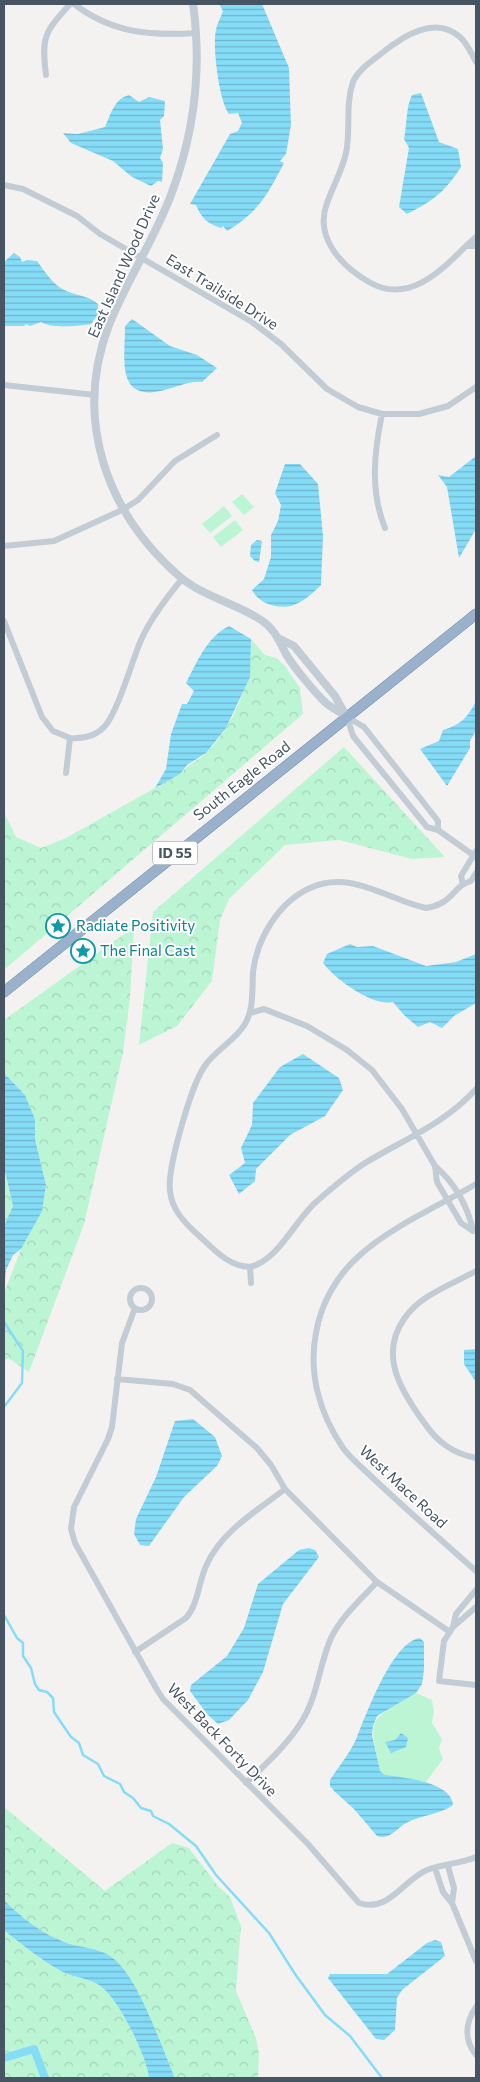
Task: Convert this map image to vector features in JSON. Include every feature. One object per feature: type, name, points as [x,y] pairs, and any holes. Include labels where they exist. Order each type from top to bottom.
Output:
[{"type":"highway","name":"South Eagle Road","points":[[4,992],[476,614]]},
{"type":"street","points":[[46,75],[43,50],[44,41],[51,25],[70,4]]},
{"type":"street","points":[[74,4],[102,22],[128,31],[156,35],[196,33]]},
{"type":"street","name":"East Island Wood Drive","points":[[193,4],[196,33],[195,91],[187,145],[171,196],[109,325],[99,359],[95,395],[95,422],[101,457],[122,510],[144,541],[182,579],[261,620],[280,639],[297,650],[335,696],[347,717]]},
{"type":"street","points":[[476,62],[465,43],[451,31],[432,27],[412,33],[384,51],[362,69],[354,80],[349,95],[348,145],[342,167],[326,204],[324,230],[333,251],[359,276],[381,287],[397,289],[412,287],[427,281],[476,236]]},
{"type":"street","name":"East Trailside Drive","points":[[4,184],[23,189],[77,216],[100,234],[267,332],[336,396],[358,407],[382,414],[422,414],[448,406],[476,387]]},
{"type":"street","points":[[466,246],[476,246]]},
{"type":"street","points":[[4,385],[95,395]]},
{"type":"street","points":[[382,414],[376,440],[374,476],[378,510],[385,528]]},
{"type":"street","points":[[4,546],[54,541],[122,510],[138,500],[175,461],[217,435]]},
{"type":"street","points":[[4,621],[42,717],[53,731],[70,738],[88,737],[103,728],[109,721],[142,638],[162,604],[182,579]]},
{"type":"street","name":"East Island Wood Drive","points":[[280,639],[286,654],[326,703],[347,717]]},
{"type":"street","points":[[347,717],[353,736],[427,827],[438,830],[475,854],[461,876],[463,884]]},
{"type":"street","points":[[347,717],[364,727],[438,821],[438,830]]},
{"type":"street","points":[[66,773],[70,738]]},
{"type":"street","points":[[476,872],[471,881],[463,884],[449,900],[438,906],[426,908],[390,897],[365,886],[344,882],[322,884],[301,892],[277,917],[260,943],[254,963],[250,1013],[240,1031],[217,1052],[195,1083],[170,1178],[173,1204],[184,1222],[226,1260],[238,1266],[250,1267],[270,1258],[305,1213],[350,1174],[456,1110],[476,1089]]},
{"type":"street","points":[[250,1013],[264,1009],[307,1026],[347,1050],[383,1082],[435,1166],[447,1176],[470,1217],[472,1231]]},
{"type":"street","points":[[435,1166],[437,1182],[461,1223],[472,1231],[476,1237]]},
{"type":"street","name":"West Mace Road","points":[[476,1184],[369,1246],[348,1267],[331,1291],[318,1325],[314,1349],[315,1381],[324,1412],[344,1449],[400,1503],[476,1571]]},
{"type":"street","points":[[250,1267],[251,1283]]},
{"type":"street","points":[[476,1271],[424,1299],[412,1308],[395,1338],[392,1358],[400,1387],[433,1434],[449,1448],[476,1458]]},
{"type":"street","points":[[135,1308],[122,1343],[117,1379],[173,1384],[190,1390],[264,1456],[285,1489],[377,1582],[451,1629]]},
{"type":"street","name":"West Back Forty Drive","points":[[117,1379],[108,1439],[72,1514],[71,1529],[75,1543],[163,1699],[308,1844],[353,1898],[365,1905],[384,1902],[426,1870],[435,1868]]},
{"type":"street","points":[[136,1652],[186,1618],[192,1610],[206,1564],[213,1553],[232,1532],[285,1489]]},
{"type":"street","points":[[246,1783],[292,1736],[302,1721],[316,1691],[331,1639],[338,1626],[377,1582]]},
{"type":"street","points":[[476,1590],[456,1614],[441,1654],[439,1681],[476,1685]]},
{"type":"street","points":[[451,1629],[476,1607]]},
{"type":"street","points":[[476,1857],[435,1868],[443,1892],[452,1903],[476,1961]]},
{"type":"street","points":[[448,1866],[454,1888],[452,1903]]},
{"type":"street","points":[[476,2008],[470,2016],[466,2032],[476,2055]]},
{"type":"green space","points":[[242,494],[254,507],[244,515],[232,502]]},
{"type":"green space","points":[[224,506],[232,516],[210,533],[202,524]]},
{"type":"green space","points":[[235,520],[243,530],[221,547],[213,537]]},
{"type":"green space","points":[[251,639],[265,655],[276,658],[285,666],[300,688],[303,714],[4,970],[4,812],[16,837],[41,848],[66,838],[180,774],[207,752],[226,728],[234,714],[249,670]]},
{"type":"green space","points":[[344,747],[445,857],[412,859],[339,840],[285,845],[229,899],[220,920],[212,981],[177,1026],[139,1045],[153,912]]},
{"type":"green space","points":[[134,927],[130,998],[123,1053],[84,1224],[29,1372],[8,1358],[4,1362],[4,1293],[46,1185],[35,1139],[35,1119],[25,1095],[4,1073],[4,1020]]},
{"type":"green space","points":[[4,1167],[13,1206],[4,1226]]},
{"type":"green space","points":[[416,1693],[432,1700],[434,1712],[432,1723],[442,1739],[439,1748],[443,1759],[426,1782],[385,1775],[380,1771],[374,1739],[373,1729],[380,1716]]},
{"type":"green space","points":[[4,1807],[105,1891],[172,1843],[189,1848],[218,1886],[230,1897],[241,1926],[236,1991],[256,2038],[259,2054],[258,2078],[175,2078],[141,1998],[123,1969],[114,1959],[104,1953],[58,1940],[25,1919],[4,1900]]},
{"type":"green space","points":[[4,1930],[32,1953],[55,1968],[96,1983],[105,1990],[118,2007],[132,2032],[144,2058],[149,2078],[4,2078]]},
{"type":"water","points":[[219,4],[262,4],[289,68],[291,125],[286,154],[280,161],[284,163],[261,202],[247,217],[227,231],[223,226],[221,228],[209,222],[200,214],[196,205],[190,204],[230,134],[238,131],[242,123],[238,113],[229,114],[225,108],[219,86],[215,37],[223,11]]},
{"type":"water","points":[[421,93],[439,142],[458,149],[461,167],[438,195],[407,214],[399,207],[409,148],[404,139],[410,99],[412,95]]},
{"type":"water","points":[[129,95],[139,102],[149,97],[165,101],[164,116],[160,120],[163,149],[160,158],[163,163],[162,182],[158,181],[151,186],[132,177],[113,161],[71,143],[63,133],[78,134],[105,127],[116,103]]},
{"type":"water","points":[[14,253],[20,257],[22,262],[27,260],[37,261],[51,279],[64,290],[95,301],[98,304],[98,314],[91,324],[52,326],[41,322],[30,326],[26,324],[24,326],[4,326],[4,262]]},
{"type":"water","points":[[132,319],[170,346],[197,355],[217,368],[202,382],[189,383],[151,392],[139,391],[131,385],[125,366],[125,326]]},
{"type":"water","points":[[476,456],[476,529],[459,558],[447,487],[438,475],[449,477]]},
{"type":"water","points":[[285,464],[300,464],[318,484],[323,536],[321,585],[295,605],[280,607],[263,602],[252,590],[264,579],[271,557],[271,535],[278,521],[281,505],[275,493]]},
{"type":"water","points":[[257,540],[262,541],[259,562],[250,556],[251,545]]},
{"type":"water","points":[[229,626],[251,639],[250,677],[226,728],[206,753],[187,765],[180,774],[155,788],[166,769],[171,734],[182,704],[187,704],[194,691],[186,683],[209,643]]},
{"type":"water","points":[[476,701],[476,730],[470,741],[470,748],[447,786],[420,749],[439,741],[443,730],[455,726],[463,720]]},
{"type":"water","points":[[350,944],[357,947],[373,946],[426,966],[456,962],[476,954],[476,1003],[454,1016],[442,1028],[430,1022],[418,1027],[393,1002],[375,1000],[365,996],[336,977],[323,963],[327,954]]},
{"type":"water","points":[[303,1054],[339,1078],[343,1090],[325,1116],[290,1135],[256,1169],[255,1181],[239,1194],[229,1175],[245,1163],[241,1148],[252,1125],[253,1103],[280,1067]]},
{"type":"water","points":[[4,1073],[25,1095],[35,1119],[35,1139],[46,1185],[42,1211],[21,1249],[13,1255],[6,1270],[4,1293],[4,1226],[13,1206],[4,1167]]},
{"type":"water","points":[[476,1349],[476,1382],[464,1364],[464,1350]]},
{"type":"water","points":[[193,1419],[215,1437],[222,1456],[217,1466],[184,1497],[149,1546],[140,1545],[134,1534],[136,1519],[156,1477],[175,1421]]},
{"type":"water","points":[[309,1548],[315,1550],[319,1557],[283,1604],[263,1672],[248,1700],[229,1720],[218,1724],[207,1714],[190,1691],[191,1685],[227,1656],[244,1628],[258,1584],[299,1550]]},
{"type":"water","points":[[420,1638],[424,1642],[422,1684],[416,1693],[377,1716],[372,1735],[380,1771],[385,1775],[414,1779],[436,1786],[450,1797],[453,1805],[408,1822],[386,1837],[377,1836],[354,1809],[334,1791],[330,1786],[330,1780],[354,1743],[374,1696],[390,1665],[410,1642]]},
{"type":"water","points":[[401,1733],[408,1738],[406,1747],[391,1753],[385,1742],[395,1740]]},
{"type":"water","points":[[4,1900],[25,1919],[58,1940],[104,1953],[114,1959],[132,1982],[141,1998],[175,2078],[149,2078],[144,2058],[132,2032],[118,2007],[101,1986],[55,1968],[4,1930]]},
{"type":"water","points":[[435,1940],[441,1942],[445,1956],[402,1990],[397,1998],[395,2030],[384,2040],[376,2039],[328,1978],[330,1974],[387,1974],[427,1943]]},
{"type":"waterway","points":[[4,1322],[23,1351],[22,1383],[4,1407]]},
{"type":"waterway","points":[[4,1615],[17,1638],[23,1643],[23,1656],[31,1668],[35,1684],[39,1690],[47,1692],[53,1698],[54,1712],[71,1737],[79,1743],[83,1755],[98,1764],[104,1776],[120,1784],[124,1792],[133,1798],[141,1808],[151,1811],[153,1816],[169,1824],[196,1846],[216,1875],[269,1933],[295,1974],[325,2015],[350,2036],[382,2078]]},
{"type":"waterway","points":[[4,2058],[34,2049],[45,2078]]},
{"type":"place","name":"Radiate Positivity","points":[[58,926]]},
{"type":"place","name":"The Final Cast","points":[[83,951]]}]
